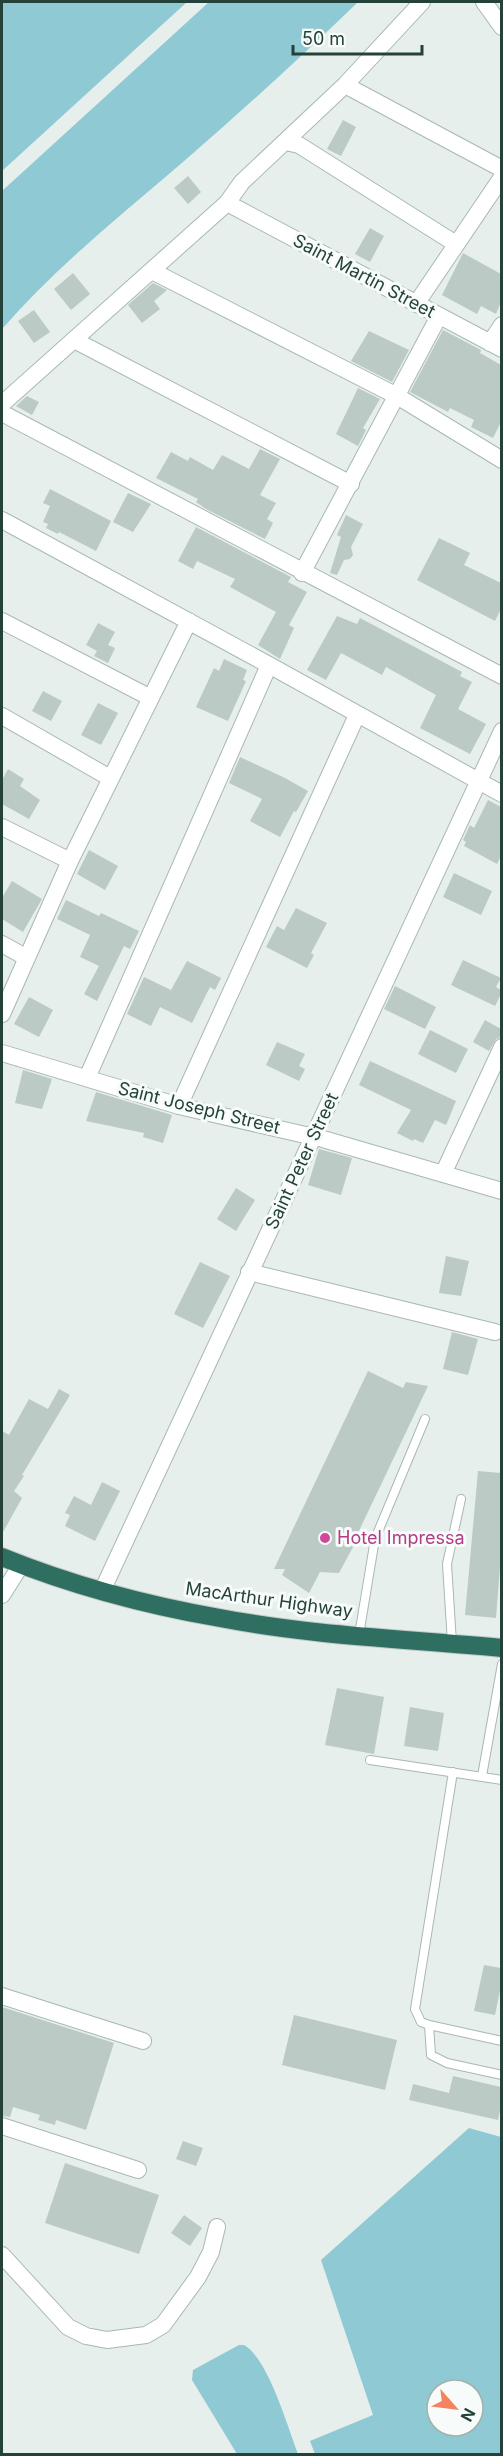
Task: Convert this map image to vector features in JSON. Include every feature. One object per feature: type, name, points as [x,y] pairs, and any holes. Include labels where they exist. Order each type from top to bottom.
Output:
[{"type":"highway","name":"MacArthur Highway","points":[[2,1557],[102,1591],[221,1618],[359,1635],[501,1648]]},
{"type":"street","points":[[2,404],[227,203],[242,182],[261,162],[286,142],[345,85],[422,2]]},
{"type":"street","points":[[484,2],[501,27]]},
{"type":"street","points":[[345,85],[501,169]]},
{"type":"street","points":[[286,142],[298,145],[456,244]]},
{"type":"street","points":[[416,304],[501,177]]},
{"type":"street","name":"Saint Martin Street","points":[[227,203],[496,346]]},
{"type":"street","points":[[152,271],[397,396],[501,460]]},
{"type":"street","points":[[302,573],[439,316]]},
{"type":"street","points":[[496,346],[501,325]]},
{"type":"street","points":[[74,340],[351,484]]},
{"type":"street","points":[[2,413],[501,676]]},
{"type":"street","points":[[2,520],[270,665],[501,794]]},
{"type":"street","points":[[2,621],[151,698]]},
{"type":"street","points":[[2,1014],[70,861],[189,621]]},
{"type":"street","points":[[87,1078],[270,665]]},
{"type":"street","points":[[179,1106],[357,715]]},
{"type":"street","points":[[2,716],[110,778]]},
{"type":"street","name":"Saint Peter Street","points":[[102,1591],[479,783],[501,731]]},
{"type":"street","points":[[2,827],[70,861]]},
{"type":"street","points":[[2,944],[27,958]]},
{"type":"street","points":[[443,1174],[501,1047]]},
{"type":"street","name":"Saint Joseph Street","points":[[2,1053],[179,1106],[313,1137],[501,1191]]},
{"type":"street","points":[[249,1272],[495,1332]]},
{"type":"street","points":[[2,1595],[21,1564]]},
{"type":"street","points":[[2,1996],[143,2041]]},
{"type":"street","points":[[2,2126],[138,2170]]},
{"type":"street","points":[[2,2255],[68,2327],[86,2336],[107,2340],[146,2335],[163,2325],[198,2277],[211,2252],[217,2227]]},
{"type":"lane","points":[[359,1635],[375,1539],[425,1419]]},
{"type":"lane","points":[[452,1643],[447,1564],[461,1499]]},
{"type":"lane","points":[[482,1776],[501,1664]]},
{"type":"lane","points":[[370,1760],[501,1780]]},
{"type":"lane","points":[[453,1772],[415,2009],[421,2022],[429,2025],[501,2041]]},
{"type":"lane","points":[[429,2025],[430,2055],[447,2063],[501,2075]]},
{"type":"water","points":[[2,2],[187,2],[2,171]]},
{"type":"water","points":[[209,2],[358,2],[228,123],[44,284],[2,329],[2,191]]},
{"type":"water","points":[[469,2128],[501,2137],[501,2454],[315,2454],[310,2441],[373,2415],[321,2260]]},
{"type":"water","points":[[239,2345],[244,2345],[253,2352],[269,2378],[298,2454],[237,2454],[192,2380],[193,2370]]},
{"type":"building","points":[[343,120],[356,127],[341,156],[327,149]]},
{"type":"building","points":[[188,176],[201,192],[188,204],[174,188]]},
{"type":"building","points":[[370,228],[384,236],[370,262],[355,254]]},
{"type":"building","points":[[463,253],[501,274],[501,302],[496,314],[481,306],[477,314],[442,295]]},
{"type":"building","points":[[73,273],[90,294],[71,310],[54,289]]},
{"type":"building","points":[[153,283],[167,290],[154,301],[160,309],[142,323],[128,305]]},
{"type":"building","points":[[34,310],[50,332],[34,343],[18,321]]},
{"type":"building","points":[[443,330],[481,350],[480,353],[501,365],[501,422],[493,438],[471,427],[474,420],[450,408],[448,412],[410,392]]},
{"type":"building","points":[[369,331],[409,350],[392,382],[351,361]]},
{"type":"building","points":[[358,388],[380,399],[363,428],[366,430],[358,446],[336,434]]},
{"type":"building","points":[[27,396],[39,402],[32,415],[16,406]]},
{"type":"building","points":[[260,449],[280,459],[260,495],[276,503],[267,519],[273,523],[265,539],[206,509],[196,502],[198,499],[156,478],[171,452],[188,461],[190,457],[213,470],[222,455],[249,469]]},
{"type":"building","points":[[50,489],[111,521],[96,551],[46,528],[48,524],[43,522],[50,506],[43,503]]},
{"type":"building","points":[[128,493],[151,504],[133,532],[113,522]]},
{"type":"building","points":[[346,515],[363,524],[351,547],[353,555],[350,559],[344,560],[337,575],[330,573],[341,537],[337,535]]},
{"type":"building","points":[[196,527],[291,577],[288,582],[307,592],[289,625],[294,628],[280,659],[258,645],[276,612],[230,587],[235,579],[197,561],[193,569],[178,561]]},
{"type":"building","points":[[439,538],[470,553],[464,565],[501,583],[501,609],[495,621],[417,580]]},
{"type":"building","points":[[337,616],[357,624],[360,618],[462,672],[460,676],[472,682],[458,709],[486,724],[470,754],[420,728],[436,695],[386,667],[382,675],[341,653],[326,680],[307,670]]},
{"type":"building","points":[[98,623],[115,632],[108,645],[115,648],[108,663],[94,656],[97,651],[86,645]]},
{"type":"building","points":[[224,659],[247,670],[243,680],[246,681],[228,721],[196,707],[214,668],[219,671]]},
{"type":"building","points":[[43,691],[62,701],[51,721],[32,711]]},
{"type":"building","points":[[98,703],[118,713],[101,745],[81,735]]},
{"type":"building","points":[[240,757],[308,791],[280,837],[250,821],[262,799],[229,783]]},
{"type":"building","points":[[8,769],[24,779],[20,786],[40,800],[29,819],[2,804],[2,780]]},
{"type":"building","points":[[488,800],[501,807],[501,856],[497,864],[464,846],[466,842],[463,840],[470,825],[474,828]]},
{"type":"building","points":[[89,850],[118,866],[105,890],[77,874]]},
{"type":"building","points":[[454,873],[492,891],[481,915],[443,897]]},
{"type":"building","points":[[12,881],[42,899],[23,932],[2,919],[2,898]]},
{"type":"building","points":[[66,900],[99,916],[101,913],[139,931],[130,949],[124,946],[97,1001],[84,994],[99,966],[80,957],[90,935],[57,919]]},
{"type":"building","points":[[296,908],[327,923],[311,953],[314,955],[307,968],[266,947],[277,926],[284,930]]},
{"type":"building","points":[[463,960],[501,978],[496,987],[501,990],[501,994],[495,1006],[451,985]]},
{"type":"building","points":[[187,961],[221,978],[215,990],[210,987],[192,1023],[160,1007],[151,1026],[127,1014],[144,977],[171,990]]},
{"type":"building","points":[[395,986],[436,1007],[425,1029],[384,1009]]},
{"type":"building","points":[[29,997],[53,1010],[39,1037],[14,1024]]},
{"type":"building","points":[[485,1020],[501,1029],[501,1037],[496,1039],[489,1051],[473,1042]]},
{"type":"building","points":[[430,1030],[468,1049],[456,1073],[418,1054]]},
{"type":"building","points":[[277,1042],[305,1054],[299,1066],[305,1069],[299,1081],[266,1065]]},
{"type":"building","points":[[370,1061],[456,1101],[446,1125],[435,1120],[423,1143],[397,1133],[411,1110],[359,1085]]},
{"type":"building","points":[[23,1070],[52,1079],[42,1109],[15,1103]]},
{"type":"building","points":[[96,1092],[172,1115],[163,1143],[143,1137],[144,1133],[86,1121]]},
{"type":"building","points":[[319,1149],[352,1158],[341,1195],[308,1185]]},
{"type":"building","points":[[236,1188],[255,1200],[236,1231],[217,1219]]},
{"type":"building","points":[[446,1256],[469,1261],[461,1296],[439,1293]]},
{"type":"building","points":[[200,1262],[230,1276],[203,1328],[174,1314]]},
{"type":"building","points":[[452,1332],[478,1339],[468,1375],[443,1369]]},
{"type":"building","points":[[368,1371],[403,1388],[406,1382],[428,1386],[357,1535],[359,1536],[339,1573],[320,1572],[309,1593],[282,1575],[285,1569],[274,1569]]},
{"type":"building","points":[[59,1389],[70,1395],[14,1491],[22,1498],[2,1534],[2,1431],[9,1435],[29,1399],[48,1409]]},
{"type":"building","points":[[478,1471],[501,1473],[501,1554],[496,1618],[465,1615]]},
{"type":"building","points":[[102,1482],[120,1491],[95,1541],[65,1526],[70,1515],[65,1513],[74,1496],[91,1505]]},
{"type":"building","points":[[337,1688],[384,1697],[374,1754],[325,1745]]},
{"type":"building","points":[[410,1707],[444,1713],[438,1751],[404,1746]]},
{"type":"building","points":[[484,1965],[501,1968],[501,1986],[495,2015],[474,2011]]},
{"type":"building","points":[[2,2007],[114,2043],[86,2130],[56,2120],[55,2125],[38,2120],[40,2115],[13,2107],[10,2117],[2,2116]]},
{"type":"building","points":[[294,2015],[397,2040],[385,2090],[282,2065]]},
{"type":"building","points":[[453,2076],[501,2087],[498,2120],[409,2100],[413,2084],[449,2093]]},
{"type":"building","points":[[183,2141],[203,2148],[196,2166],[176,2159]]},
{"type":"building","points":[[65,2163],[159,2195],[139,2254],[45,2223]]},
{"type":"building","points":[[184,2215],[202,2228],[190,2246],[171,2233]]},
{"type":"place","name":"Hotel Impressa","points":[[325,1538]]}]
